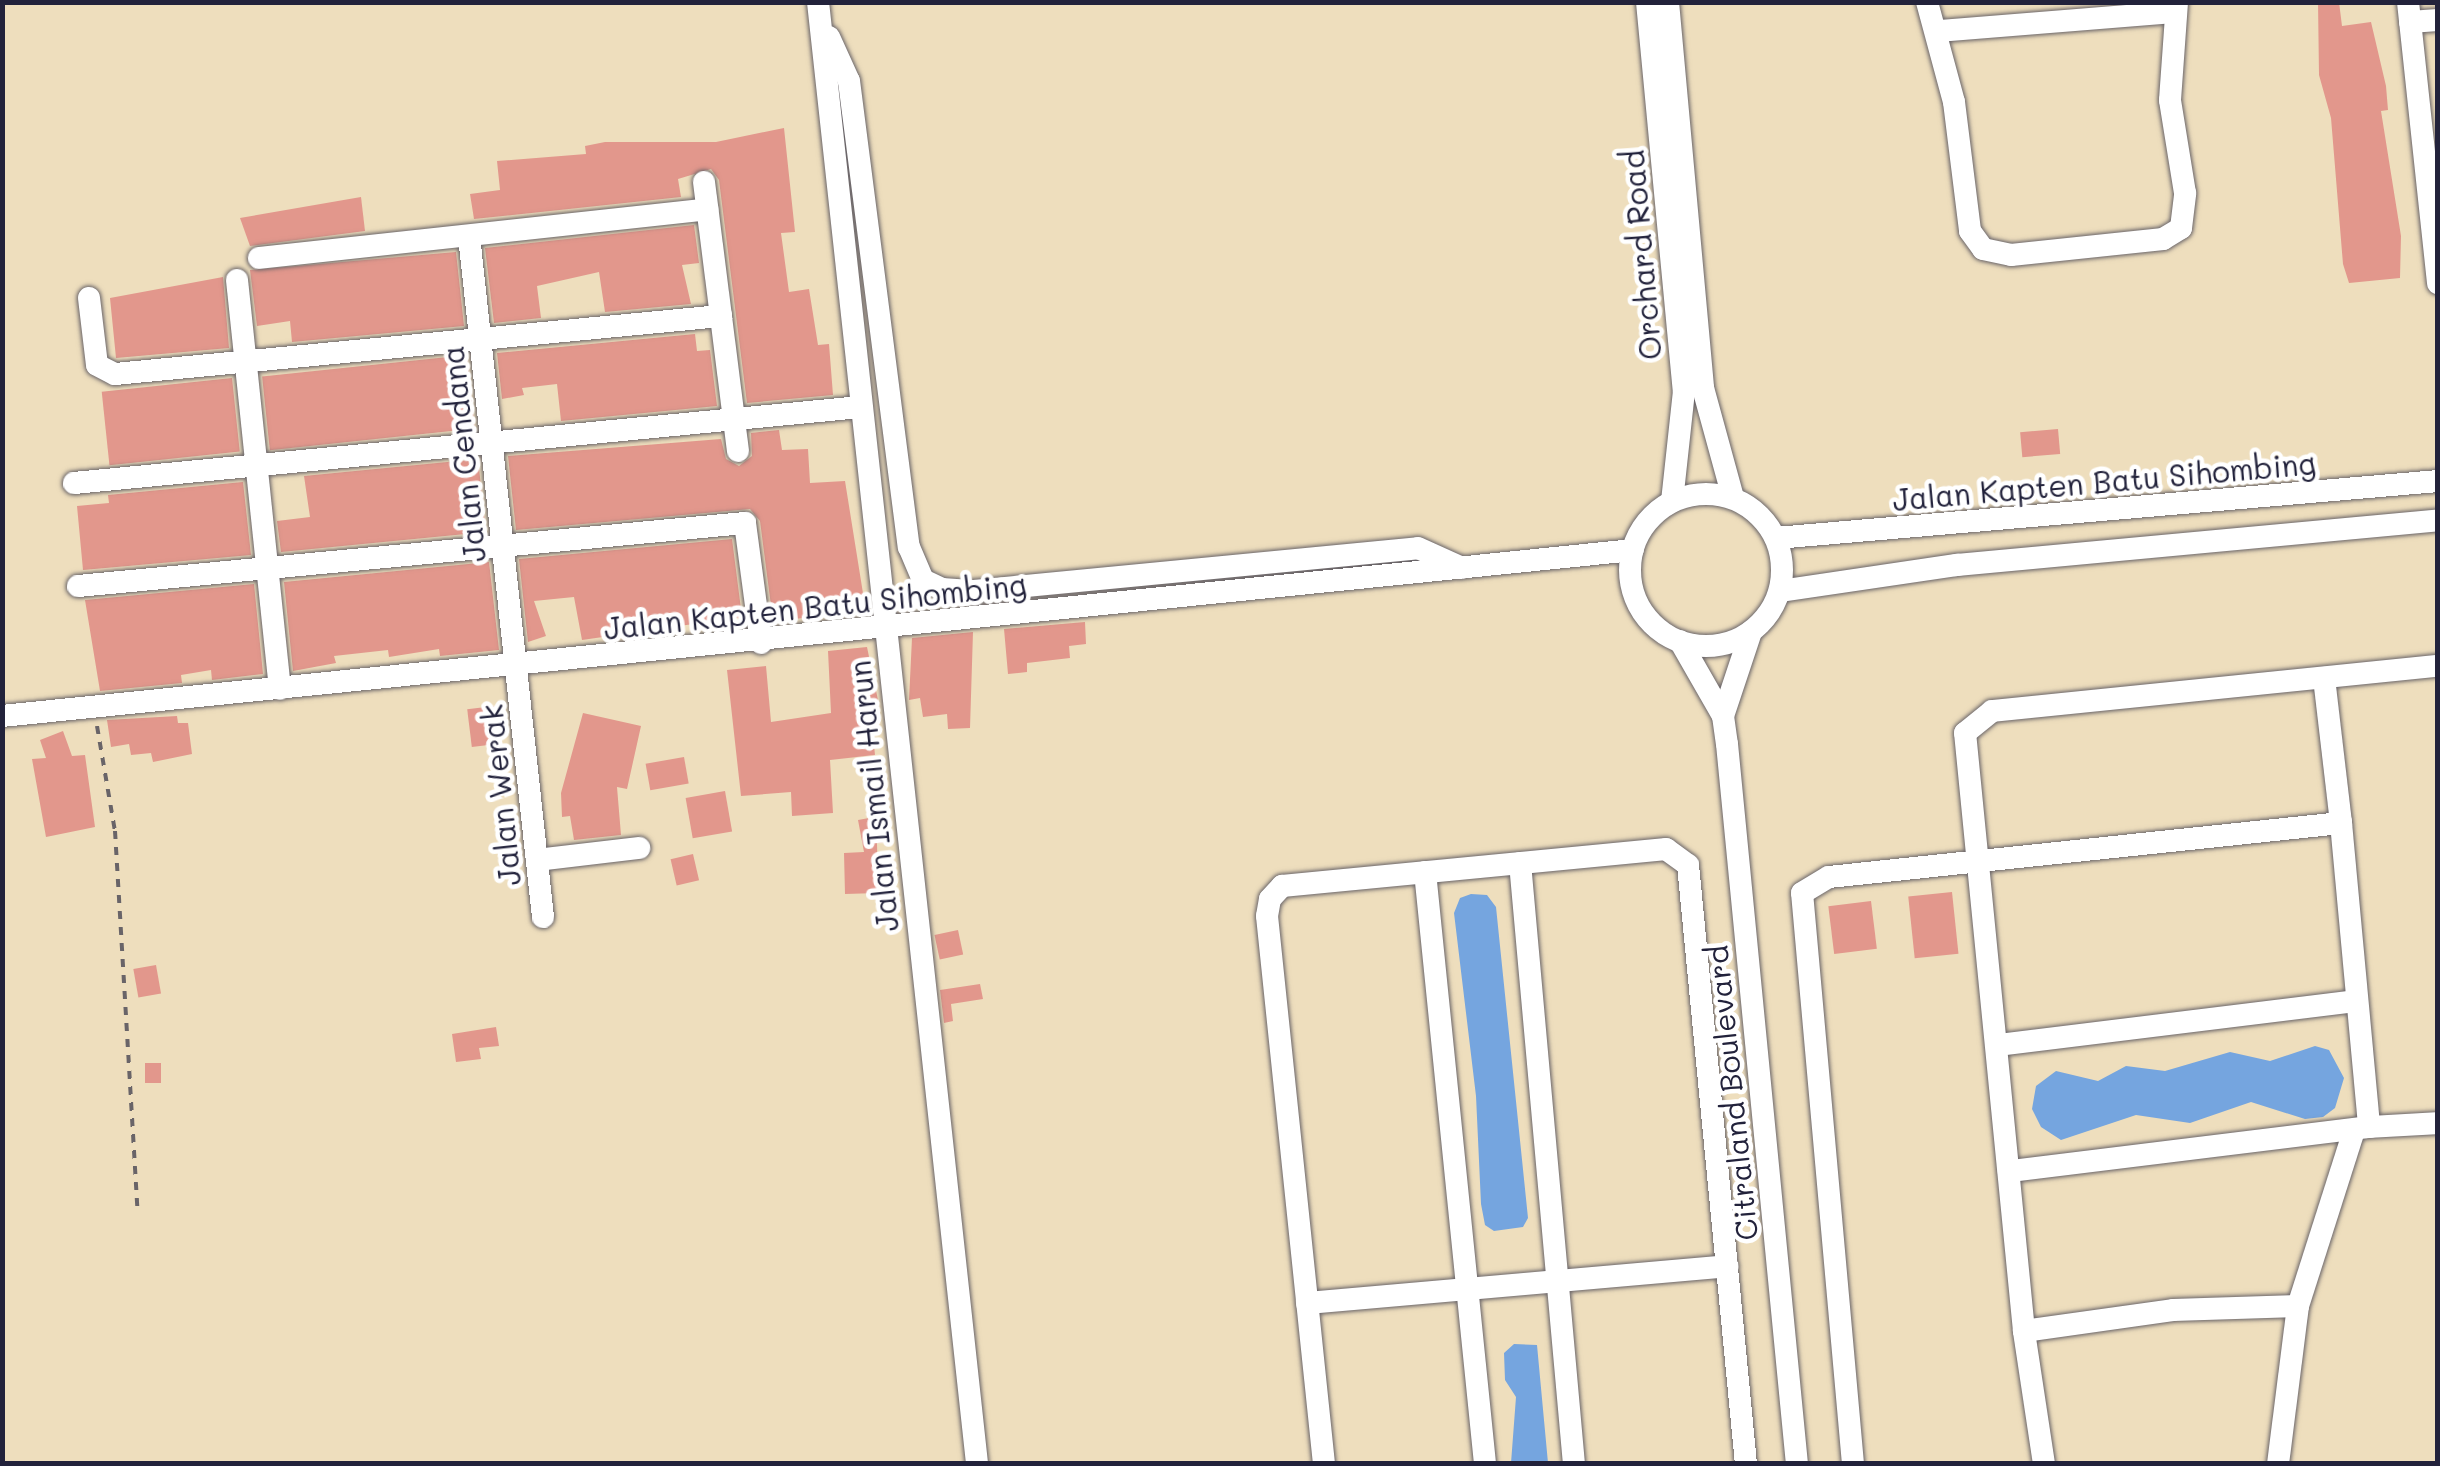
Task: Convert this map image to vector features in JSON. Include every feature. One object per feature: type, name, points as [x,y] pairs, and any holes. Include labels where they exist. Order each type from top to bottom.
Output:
[{"type":"street","name":"Orchard Road","points":[[1648,2],[1684,392],[1672,502]]},
{"type":"street","name":"Orchard Road","points":[[1668,2],[1702,388],[1733,498]]},
{"type":"street","points":[[1927,2],[1939,30],[1970,231],[1983,249],[2012,255],[2163,239],[2180,228],[2185,194],[2170,100],[2176,7],[1939,30]]},
{"type":"street","points":[[819,9],[849,81],[908,547],[923,580],[942,589],[974,591],[1418,548],[1462,568]]},
{"type":"street","name":"Jalan Ismail Harun","points":[[819,9],[977,1464]]},
{"type":"street","points":[[2438,20],[2409,12],[2438,284]]},
{"type":"street","points":[[704,182],[738,451]]},
{"type":"street","points":[[259,258],[707,208]]},
{"type":"street","name":"Jalan Cendana","points":[[469,236],[516,666]]},
{"type":"street","points":[[237,280],[280,689]]},
{"type":"street","points":[[89,298],[100,370],[245,364],[480,335],[721,316]]},
{"type":"street","points":[[74,483],[862,407]]},
{"type":"street","name":"Jalan Kapten Batu Sihombing","points":[[1776,538],[2438,481]]},
{"type":"street","points":[[1702,493],[1733,498],[1758,514],[1776,538],[1780,590],[1751,632],[1716,646],[1680,641],[1639,604],[1633,550],[1647,522],[1672,502],[1702,493]]},
{"type":"street","points":[[1780,590],[1958,565],[2438,520]]},
{"type":"street","points":[[78,586],[744,523],[761,642]]},
{"type":"street","name":"Jalan Kapten Batu Sihombing","points":[[2,716],[885,630],[1633,550]]},
{"type":"street","name":"Citraland Boulevard","points":[[1751,632],[1723,716],[1797,1464]]},
{"type":"street","name":"Citraland Boulevard","points":[[1680,641],[1723,716]]},
{"type":"street","name":"Jalan Werak","points":[[516,666],[543,917]]},
{"type":"street","points":[[2044,1464],[2024,1330],[1965,733],[1992,711],[2438,666]]},
{"type":"street","points":[[2278,1464],[2298,1306],[2361,1129],[2356,1000],[2324,678]]},
{"type":"street","points":[[1853,1464],[1802,894],[1830,877],[2341,823]]},
{"type":"street","points":[[537,860],[640,848]]},
{"type":"street","points":[[1324,1464],[1266,916],[1270,899],[1282,886],[1666,849],[1688,865],[1746,1464]]},
{"type":"street","points":[[1520,863],[1574,1464]]},
{"type":"street","points":[[1425,872],[1485,1464]]},
{"type":"street","points":[[1998,1045],[2356,1000]]},
{"type":"street","points":[[2009,1171],[2438,1123]]},
{"type":"street","points":[[1306,1302],[1727,1266]]},
{"type":"street","points":[[2024,1330],[2173,1310],[2298,1306]]},
{"type":"path","points":[[94,707],[115,831],[138,1213]]},
{"type":"water","points":[[1487,895],[1496,907],[1528,1218],[1523,1227],[1494,1231],[1485,1225],[1481,1204],[1476,1096],[1454,913],[1460,898]]},
{"type":"water","points":[[2315,1046],[2329,1050],[2344,1078],[2335,1108],[2323,1117],[2305,1119],[2251,1102],[2190,1123],[2136,1115],[2061,1140],[2041,1127],[2032,1109],[2036,1086],[2056,1071],[2098,1081],[2126,1066],[2165,1071],[2230,1052],[2270,1061]]},
{"type":"water","points":[[1514,1344],[1537,1345],[1548,1463],[1511,1463],[1516,1397],[1505,1380],[1504,1353]]},
{"type":"building","points":[[2318,2],[2339,2],[2342,26],[2371,22],[2386,86],[2388,110],[2381,111],[2401,236],[2400,278],[2349,283],[2343,264],[2331,118],[2319,75]]},
{"type":"building","points":[[784,128],[795,232],[781,233],[789,292],[809,289],[818,345],[829,344],[833,395],[747,403],[719,180],[711,169],[678,179],[681,197],[474,219],[470,194],[500,190],[497,161],[586,154],[585,146],[605,142],[716,142]]},
{"type":"building","points":[[361,197],[365,231],[250,246],[240,218]]},
{"type":"building","points":[[694,225],[699,263],[682,265],[691,304],[605,312],[599,272],[537,286],[541,318],[494,323],[485,248]]},
{"type":"building","points":[[456,252],[464,326],[292,342],[290,321],[257,326],[250,270]]},
{"type":"building","points":[[223,277],[229,348],[116,358],[110,298]]},
{"type":"building","points":[[695,334],[697,351],[710,350],[717,406],[561,421],[557,384],[522,388],[524,395],[502,399],[497,353]]},
{"type":"building","points":[[467,355],[475,429],[270,450],[262,377]]},
{"type":"building","points":[[232,378],[240,452],[109,465],[102,392]]},
{"type":"building","points":[[2058,429],[2060,454],[2022,457],[2020,432]]},
{"type":"building","points":[[779,430],[782,450],[808,449],[810,483],[845,481],[866,612],[773,621],[760,521],[750,509],[516,530],[508,456],[721,439],[726,459],[739,466],[752,456],[751,433]]},
{"type":"building","points":[[478,459],[486,532],[281,552],[277,521],[310,517],[304,476]]},
{"type":"building","points":[[243,482],[251,555],[83,570],[77,506],[109,503],[108,495]]},
{"type":"building","points":[[732,539],[742,617],[582,640],[574,597],[534,601],[546,636],[528,642],[519,559]]},
{"type":"building","points":[[489,562],[499,650],[440,656],[439,649],[389,657],[388,650],[334,656],[336,663],[293,671],[284,582]]},
{"type":"building","points":[[254,584],[263,674],[212,680],[211,670],[181,675],[182,683],[100,691],[85,600]]},
{"type":"building","points":[[1085,622],[1086,644],[1069,646],[1070,658],[1027,663],[1027,672],[1008,674],[1004,629]]},
{"type":"building","points":[[973,632],[970,728],[948,729],[947,714],[923,717],[920,698],[909,700],[912,638]]},
{"type":"building","points":[[867,647],[879,705],[870,707],[875,755],[830,760],[833,813],[792,816],[791,792],[741,796],[727,670],[766,666],[771,722],[831,713],[828,651]]},
{"type":"building","points":[[494,706],[499,744],[472,747],[467,709]]},
{"type":"building","points":[[583,713],[641,726],[627,789],[617,787],[621,835],[574,840],[570,816],[562,817],[561,793]]},
{"type":"building","points":[[177,716],[178,723],[188,723],[192,754],[153,762],[151,753],[131,755],[129,744],[111,747],[107,720]]},
{"type":"building","points":[[63,731],[72,756],[85,755],[95,827],[46,837],[32,759],[46,758],[40,740]]},
{"type":"building","points":[[684,757],[689,784],[650,790],[646,764]]},
{"type":"building","points":[[725,791],[732,831],[693,838],[686,798]]},
{"type":"building","points":[[880,816],[885,842],[877,843],[878,893],[845,894],[844,853],[864,852],[858,820]]},
{"type":"building","points":[[693,854],[699,880],[677,885],[671,859]]},
{"type":"building","points":[[1952,892],[1958,954],[1915,958],[1908,897]]},
{"type":"building","points":[[1871,901],[1877,949],[1834,954],[1828,906]]},
{"type":"building","points":[[958,930],[963,954],[940,959],[935,935]]},
{"type":"building","points":[[156,965],[161,994],[138,998],[133,969]]},
{"type":"building","points":[[980,984],[983,999],[951,1004],[953,1021],[944,1023],[940,990]]},
{"type":"building","points":[[496,1027],[499,1046],[479,1048],[481,1059],[456,1062],[452,1034]]},
{"type":"building","points":[[145,1063],[161,1063],[161,1083],[145,1083]]}]
